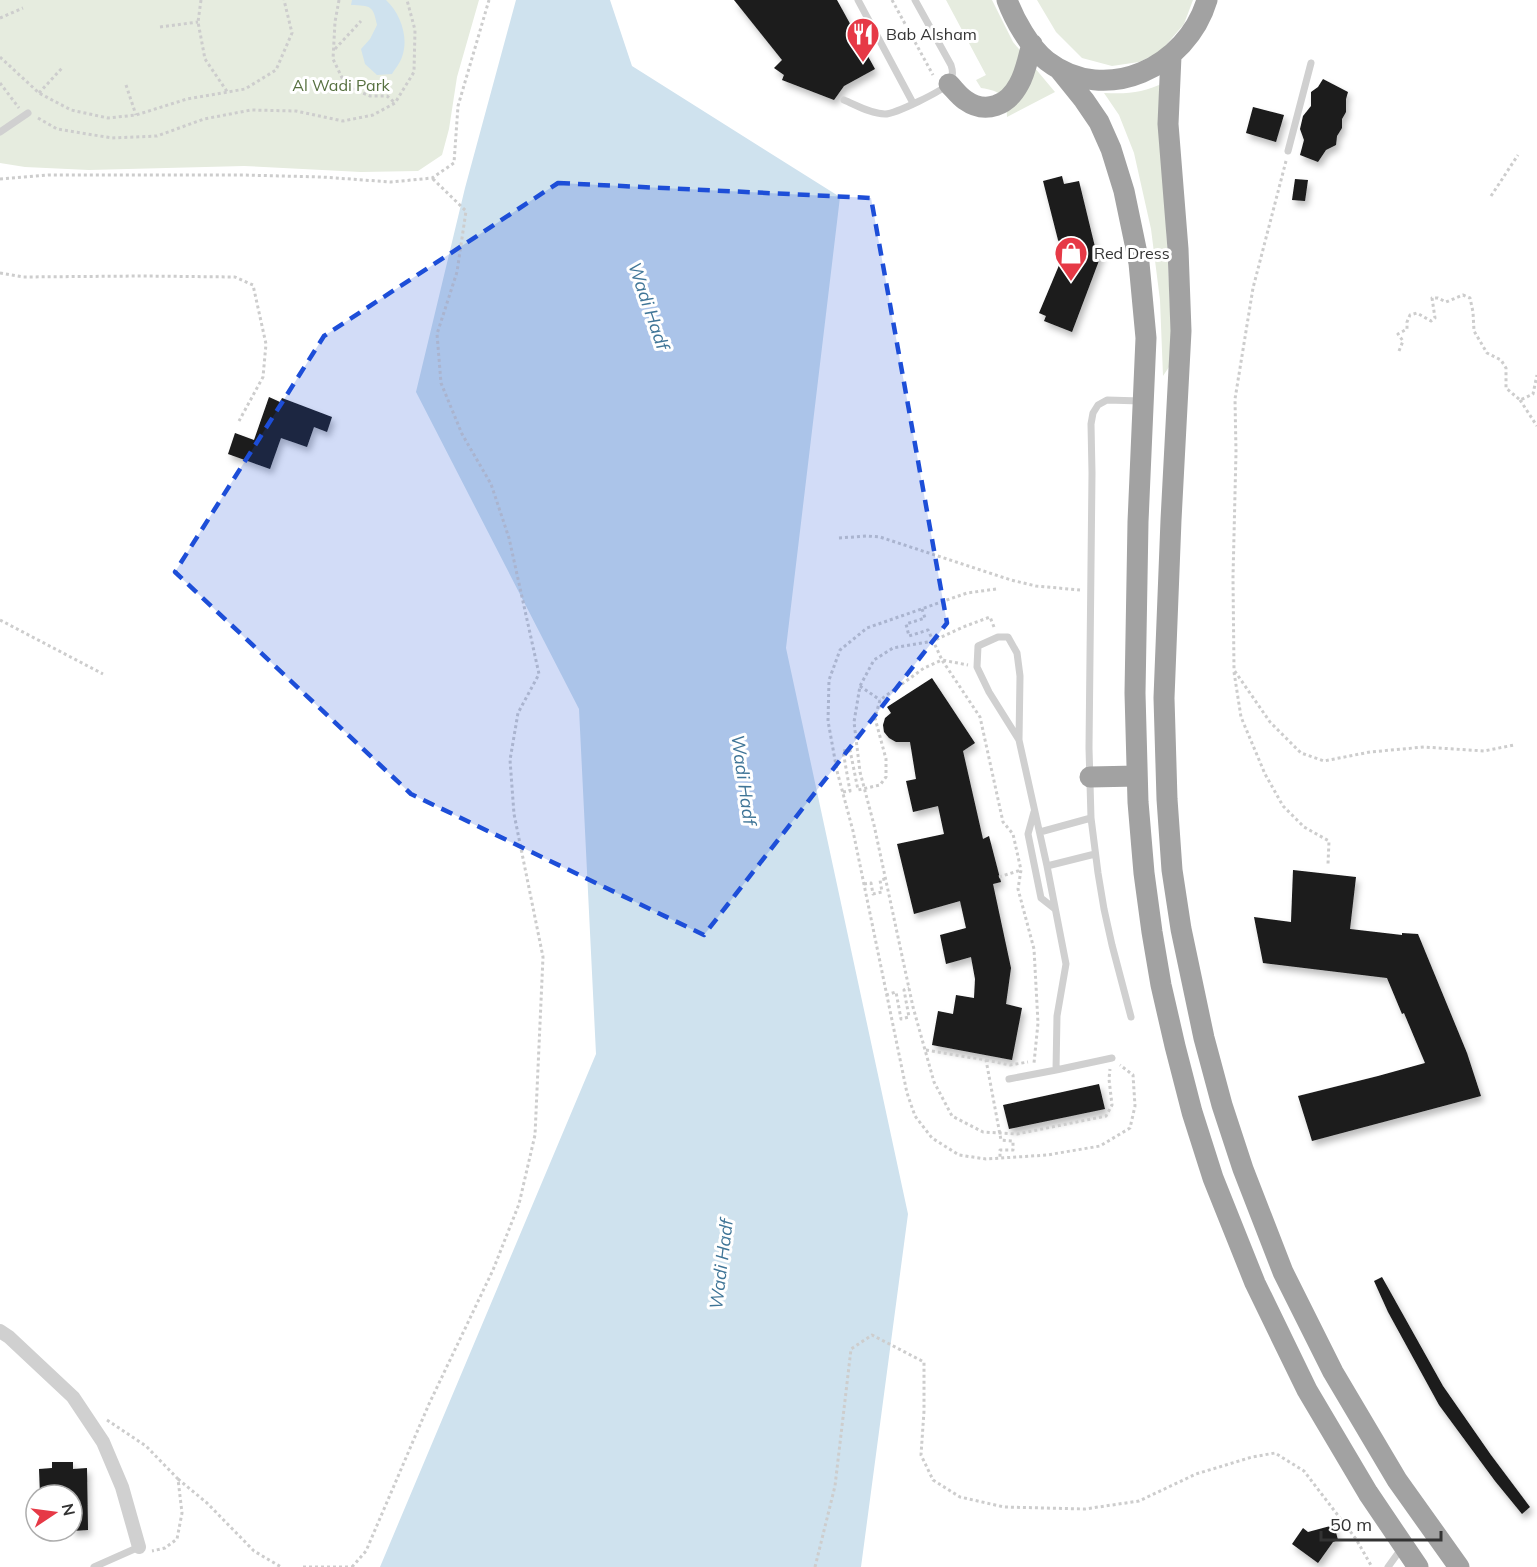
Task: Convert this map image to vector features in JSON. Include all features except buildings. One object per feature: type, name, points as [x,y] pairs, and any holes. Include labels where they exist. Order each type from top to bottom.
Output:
[{"type":"highway","points":[[1007,0],[1019,26],[1045,59],[1059,69],[1080,77],[1106,81],[1129,77],[1151,69],[1171,56],[1196,27],[1207,0]]},
{"type":"highway","points":[[951,77],[964,100],[984,107],[1006,102],[1019,86],[1032,44]]},
{"type":"highway","points":[[1171,56],[1168,124],[1178,249],[1181,331],[1164,698],[1167,799],[1181,929],[1204,1038],[1222,1104],[1243,1169],[1283,1272],[1334,1372],[1396,1480],[1459,1567]]},
{"type":"highway","points":[[1059,69],[1084,100],[1111,149],[1124,191],[1140,274],[1146,338],[1138,522],[1135,693],[1137,776],[1144,873],[1161,985],[1192,1112],[1213,1178],[1255,1283],[1307,1390],[1368,1493],[1418,1567]]},
{"type":"highway","points":[[1144,401],[1176,402]]},
{"type":"highway","points":[[1090,777],[1137,776]]},
{"type":"street","points":[[0,1331],[73,1397],[103,1442],[122,1487],[139,1547]]},
{"type":"lane","points":[[858,0],[913,103]]},
{"type":"lane","points":[[844,100],[870,111],[885,114],[901,110],[951,77],[951,65],[915,0]]},
{"type":"lane","points":[[1288,151],[1311,63]]},
{"type":"lane","points":[[0,132],[28,113]]},
{"type":"lane","points":[[1131,1017],[1104,909],[1091,818],[1093,413],[1098,405],[1107,400],[1144,401]]},
{"type":"lane","points":[[1019,740],[989,692],[977,667],[978,646],[998,637],[1008,637],[1017,653],[1020,676],[1019,740],[1066,964],[1057,1016],[1056,1070]]},
{"type":"lane","points":[[1034,809],[1028,834],[1041,898],[1055,909]]},
{"type":"lane","points":[[1040,832],[1091,818]]},
{"type":"lane","points":[[1047,866],[1095,854]]},
{"type":"lane","points":[[1009,1079],[1112,1058]]},
{"type":"lane","points":[[94,1567],[139,1547]]},
{"type":"lane","points":[[1388,1567],[1403,1547]]},
{"type":"path","points":[[201,0],[198,22],[206,59],[228,93]]},
{"type":"path","points":[[0,57],[39,93],[71,110],[108,118],[136,115],[187,99],[245,89],[276,69],[292,33],[284,0]]},
{"type":"path","points":[[339,0],[333,59],[346,86],[370,96],[387,96],[395,103]]},
{"type":"path","points":[[0,83],[18,107],[57,129],[112,138],[156,136],[204,119],[251,110],[296,111],[343,121],[373,115],[395,103],[414,72],[415,30],[406,0]]},
{"type":"path","points":[[0,179],[49,176],[243,175],[391,182],[432,178],[454,163],[458,106],[489,0]]},
{"type":"path","points":[[892,0],[936,81],[951,77]]},
{"type":"path","points":[[0,18],[23,8]]},
{"type":"path","points":[[334,50],[361,21]]},
{"type":"path","points":[[160,27],[198,22]]},
{"type":"path","points":[[39,93],[62,68]]},
{"type":"path","points":[[126,85],[136,115]]},
{"type":"path","points":[[1288,151],[1253,288],[1235,399],[1234,670],[1241,717],[1265,774],[1283,806],[1304,827],[1329,841],[1328,864]]},
{"type":"path","points":[[1491,196],[1518,155]]},
{"type":"path","points":[[303,1567],[352,1567],[366,1551],[429,1404],[493,1270],[519,1204],[535,1135],[543,957],[514,814],[510,760],[518,713],[539,674],[509,538],[491,484],[462,434],[441,383],[437,334],[457,272],[466,212],[432,178]]},
{"type":"path","points":[[0,273],[22,277],[235,277],[253,285],[266,344],[263,377],[239,421]]},
{"type":"path","points":[[1399,351],[1403,341],[1398,334],[1407,329],[1410,315],[1417,313],[1431,321],[1436,318],[1432,298],[1446,302],[1463,295],[1470,298],[1474,331],[1487,353],[1501,360],[1506,368],[1506,388],[1520,400],[1537,426]]},
{"type":"path","points":[[1520,400],[1533,394],[1537,375]]},
{"type":"path","points":[[839,538],[880,537],[1011,580],[1054,588],[1091,591]]},
{"type":"path","points":[[996,589],[967,593],[867,628],[840,651],[829,680],[828,721],[837,771],[853,831],[907,1093],[915,1116],[932,1138],[959,1155],[986,1159],[1047,1155],[1100,1146],[1130,1128],[1135,1106],[1133,1075],[1112,1058]]},
{"type":"path","points":[[922,609],[925,618],[906,624],[909,636],[928,630],[942,660],[980,717],[1003,822],[1013,834],[1021,870],[1018,889],[1034,949],[1038,1023],[1033,1074]]},
{"type":"path","points":[[998,637],[990,617],[933,641],[893,648],[874,660],[860,686],[854,722],[860,772],[925,1050],[934,1082],[952,1116],[983,1132],[1001,1134],[1017,1134],[1106,1116],[1112,1105],[1109,1079],[1112,1058]]},
{"type":"path","points":[[0,620],[103,674]]},
{"type":"path","points":[[843,792],[850,791],[843,751],[850,750],[858,790],[880,785],[886,777],[886,759],[875,718],[880,700],[924,668],[942,660],[977,667]]},
{"type":"path","points":[[1234,670],[1270,722],[1301,753],[1324,761],[1370,752],[1424,747],[1484,751],[1514,745]]},
{"type":"path","points":[[860,686],[880,700]]},
{"type":"path","points":[[999,877],[1035,866]]},
{"type":"path","points":[[864,884],[871,883],[873,894],[882,892],[880,880],[885,879]]},
{"type":"path","points":[[886,995],[896,992],[901,1019],[909,1017],[904,990],[909,988]]},
{"type":"path","points":[[925,1050],[1010,1065],[1034,1062]]},
{"type":"path","points":[[986,1060],[1001,1140],[1013,1140],[1013,1150],[1000,1150],[1000,1158]]},
{"type":"path","points":[[815,1567],[836,1486],[851,1348],[872,1335],[924,1362],[921,1455],[933,1480],[960,1497],[1004,1507],[1085,1509],[1139,1501],[1196,1474],[1252,1457],[1275,1453],[1304,1471],[1356,1539],[1372,1567]]},
{"type":"path","points":[[101,1416],[146,1446],[254,1551],[281,1567]]},
{"type":"path","points":[[139,1547],[151,1552],[165,1548],[177,1539],[182,1513],[178,1479]]},
{"type":"highlighted area","points":[[558,183],[871,198],[947,623],[704,935],[411,794],[175,572],[324,336]]},
{"type":"green space","name":"Al Wadi Park","points":[[0,0],[479,0],[457,77],[449,129],[442,155],[418,171],[361,172],[244,166],[89,170],[25,167],[0,163]]},
{"type":"green space","points":[[946,0],[992,0],[1013,42],[1055,92],[1007,117],[1006,104],[1002,96],[981,88],[976,80],[986,75]]},
{"type":"green space","points":[[1037,0],[1193,0],[1184,24],[1160,52],[1139,62],[1112,66],[1082,58],[1056,32]]},
{"type":"green space","points":[[1166,82],[1162,138],[1172,349],[1169,367],[1163,376],[1160,300],[1151,229],[1134,153],[1119,115],[1104,93],[1136,92]]},
{"type":"water","points":[[352,0],[386,0],[400,19],[404,34],[404,50],[392,74],[377,75],[365,64],[361,49],[370,39],[377,25],[370,8],[351,5]]},
{"type":"water","name":"Wadi Hadf","points":[[516,0],[610,0],[632,66],[840,197],[786,648],[908,1214],[861,1567],[380,1567],[596,1054],[579,709],[416,392],[465,188]]},
{"type":"place","name":"Bab Alsham","points":[[863,63]]},
{"type":"place","name":"Red Dress","points":[[1071,282]]}]
